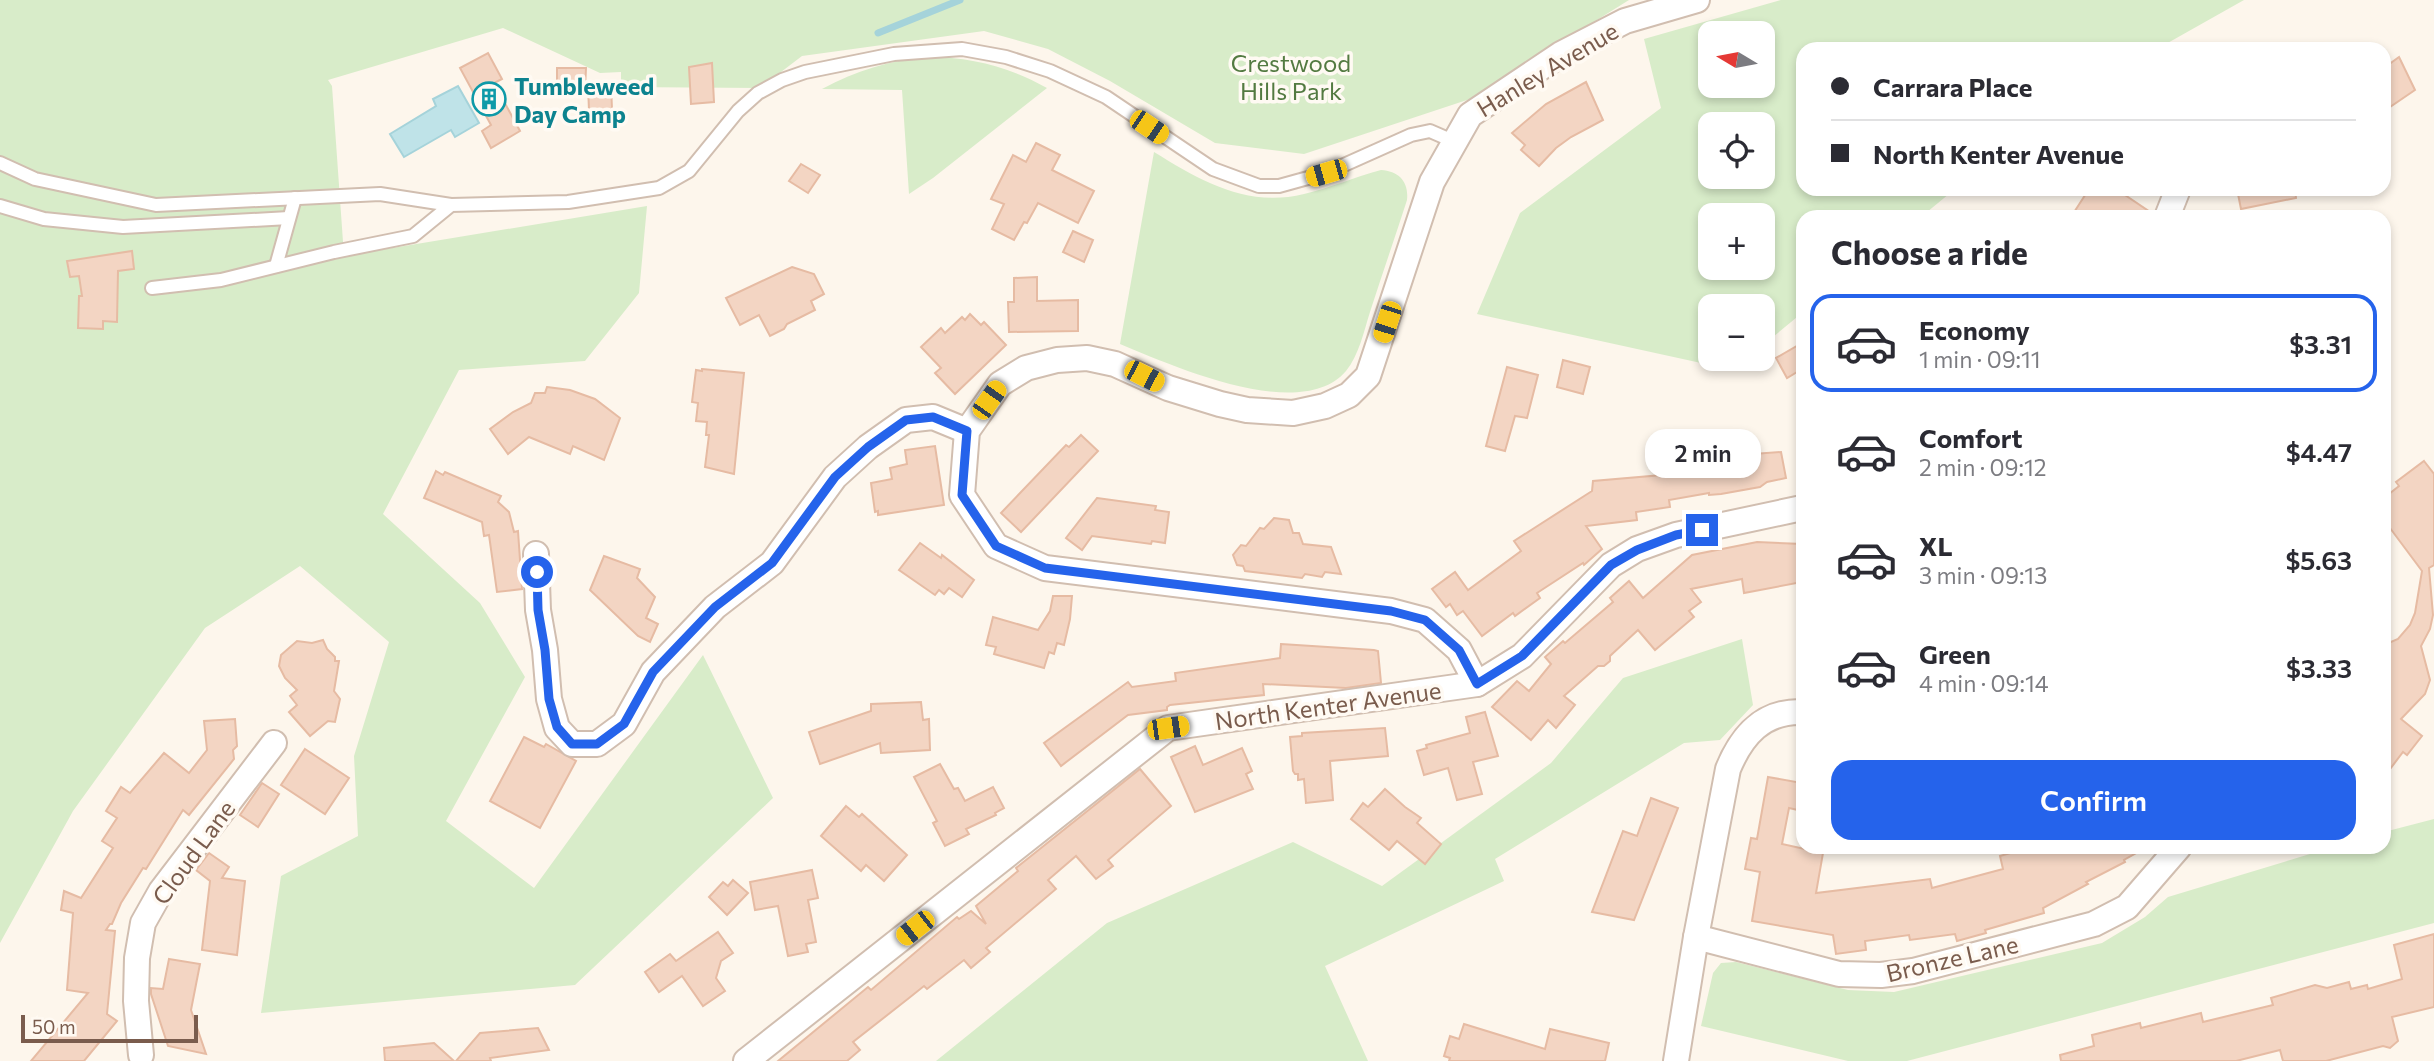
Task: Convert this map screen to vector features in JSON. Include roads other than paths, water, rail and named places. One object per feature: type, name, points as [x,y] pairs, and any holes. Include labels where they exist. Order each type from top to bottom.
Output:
[{"type":"street","name":"Hanley Avenue","points":[[967,431],[1000,384],[1026,368],[1057,360],[1087,358],[1115,364],[1168,388],[1247,410],[1293,413],[1325,406],[1349,395],[1367,376],[1432,182],[1470,115],[1561,54],[1625,21],[1697,0]]},
{"type":"street","points":[[536,554],[538,610],[549,699],[557,727],[572,744],[597,744],[624,724],[653,672],[715,607],[772,563],[835,477],[868,447],[906,420],[933,417],[967,431],[962,495],[996,546],[1045,568],[1391,611],[1425,620],[1459,650],[1477,684]]},
{"type":"street","name":"North Kenter Avenue","points":[[746,1061],[1168,728],[1477,684],[1522,656],[1611,565],[1637,550],[1676,535],[1796,509]]},
{"type":"street","points":[[1676,1061],[1728,769],[1737,747],[1759,723],[1788,712],[1796,712]]},
{"type":"street","name":"Cloud Lane","points":[[142,1059],[136,1001],[137,958],[143,923],[161,891],[274,743]]},
{"type":"street","name":"Bronze Lane","points":[[1696,937],[1839,974],[1881,975],[1913,971],[2094,924],[2127,907],[2173,854]]},
{"type":"lane","points":[[0,163],[35,178],[156,205],[380,194],[451,205],[568,202],[659,188],[690,171],[738,111],[758,93],[782,80],[894,54],[962,49],[1006,57],[1050,71],[1106,97],[1213,169],[1259,186],[1279,186],[1326,173],[1411,135],[1430,131],[1453,141]]},
{"type":"lane","points":[[276,266],[295,198]]},
{"type":"lane","points":[[152,288],[221,279],[413,236],[451,205]]},
{"type":"lane","points":[[0,206],[44,219],[122,227],[289,218]]},
{"type":"water","points":[[458,86],[479,123],[455,137],[451,130],[404,157],[390,134],[436,106],[433,99]]},
{"type":"waterway","points":[[878,33],[960,0]]},
{"type":"place","name":"Tumbleweed Day Camp","points":[[489,99]]},
{"type":"park label","name":"Crestwood Hills Park","points":[[1291,76]]}]
